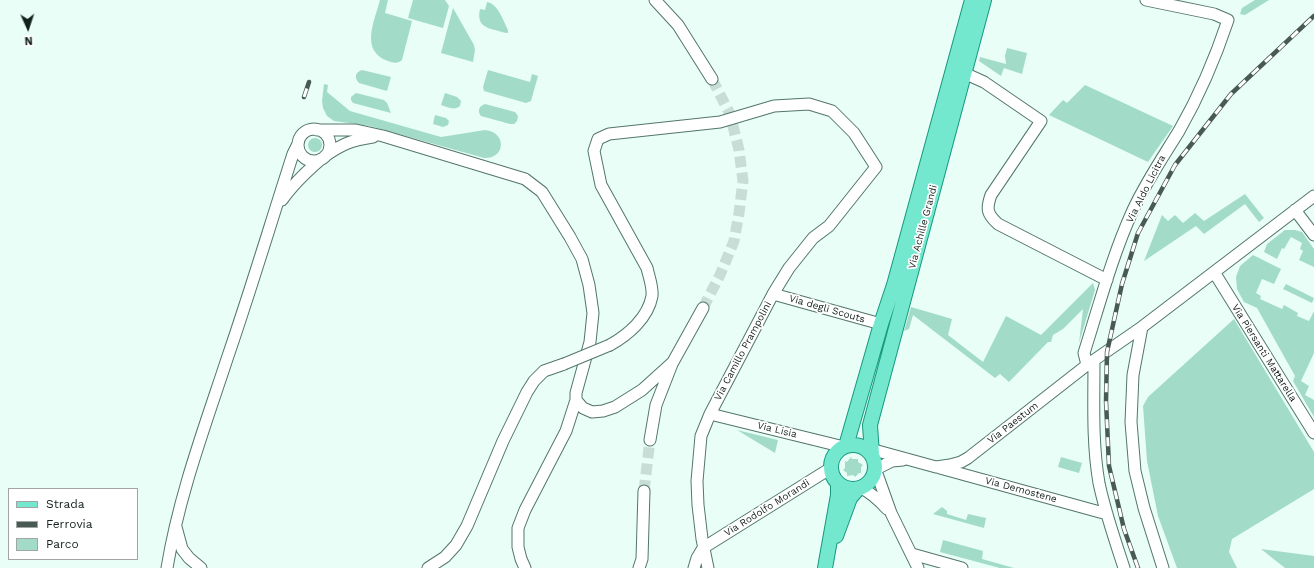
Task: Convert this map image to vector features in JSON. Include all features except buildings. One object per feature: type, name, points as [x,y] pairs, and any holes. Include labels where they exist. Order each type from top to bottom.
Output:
[{"type":"main road","name":"Via Achille Grandi","points":[[845,447],[894,285],[972,0]]},
{"type":"main road","name":"Via Achille Grandi","points":[[869,451],[870,425],[984,0]]},
{"type":"main road","points":[[826,562],[850,498],[859,489],[871,482],[876,470],[874,460],[869,451],[852,445],[845,447],[834,456],[831,468],[832,474],[838,484],[849,490],[859,489]]},
{"type":"main road","points":[[826,562],[838,495],[838,484]]},
{"type":"street","points":[[655,0],[678,26],[712,79]]},
{"type":"street","name":"Via Aldo Licitra","points":[[1124,568],[1106,514],[1099,482],[1090,363],[1084,354],[1107,280],[1133,210],[1199,94],[1220,46],[1228,20],[1214,14],[1146,0]]},
{"type":"street","points":[[964,73],[984,82],[1041,121],[991,195],[987,211],[998,224],[1107,280]]},
{"type":"street","name":"Via Camillo Prampolini","points":[[428,568],[445,557],[451,551],[468,526],[503,441],[534,380],[544,372],[610,345],[620,339],[632,330],[649,307],[652,295],[651,282],[647,268],[601,186],[594,151],[598,140],[609,134],[720,122],[774,106],[809,104],[832,111],[854,133],[876,167],[829,226],[814,238],[789,268],[773,294],[710,414],[701,436],[697,481],[703,548],[708,568]]},
{"type":"street","points":[[167,568],[175,525],[189,472],[239,324],[293,154],[302,134],[311,130],[356,130],[383,136],[525,179],[542,192],[582,259],[589,285],[593,314],[590,342],[577,385],[576,400],[566,430],[525,510],[518,528],[518,548],[525,568]]},
{"type":"street","points":[[298,144],[298,149],[305,158],[315,161],[323,158],[329,148],[328,138],[316,130]]},
{"type":"street","points":[[274,214],[288,192],[300,178],[323,158],[340,146],[349,142],[358,139],[383,136]]},
{"type":"street","name":"Via Paestum","points":[[869,451],[936,467],[961,462],[968,458],[1090,363],[1142,327],[1314,196]]},
{"type":"street","points":[[1295,210],[1314,235]]},
{"type":"street","name":"Via Piersanti Mattarella","points":[[1214,272],[1314,433]]},
{"type":"street","name":"Via degli Scouts","points":[[773,294],[881,324]]},
{"type":"street","points":[[650,440],[656,405],[673,362],[703,308]]},
{"type":"street","points":[[1142,327],[1133,374],[1131,422],[1135,471],[1144,508],[1163,568]]},
{"type":"street","points":[[576,400],[583,408],[592,412],[615,407],[642,390],[673,362]]},
{"type":"street","name":"Via Lisia","points":[[710,414],[845,447]]},
{"type":"street","points":[[910,460],[892,461],[876,470],[891,514],[918,568]]},
{"type":"street","name":"Via Demostene","points":[[936,467],[1106,514]]},
{"type":"street","name":"Via Rodolfo Morandi","points":[[703,548],[831,468]]},
{"type":"street","points":[[859,489],[869,491],[891,514]]},
{"type":"street","points":[[639,568],[642,559],[644,491]]},
{"type":"street","points":[[175,525],[182,549],[201,568]]},
{"type":"street","points":[[694,568],[697,558],[703,548]]},
{"type":"street","points":[[912,554],[962,568]]},
{"type":"green space","points":[[380,0],[388,0],[385,13],[412,21],[402,60],[397,63],[388,61],[379,56],[371,43],[371,34]]},
{"type":"green space","points":[[413,0],[445,0],[449,6],[443,28],[408,18]]},
{"type":"green space","points":[[1255,0],[1269,0],[1245,15],[1240,14],[1242,8]]},
{"type":"green space","points":[[487,2],[491,3],[497,9],[508,30],[508,33],[491,29],[482,24],[479,18],[480,9],[485,10]]},
{"type":"green space","points":[[453,8],[474,45],[475,50],[473,62],[441,53]]},
{"type":"green space","points":[[1007,48],[1027,53],[1022,74],[1004,68],[1001,76],[979,61],[980,57],[1006,64],[1005,56]]},
{"type":"green space","points":[[362,70],[391,77],[387,91],[359,83],[356,79],[356,75]]},
{"type":"green space","points":[[488,70],[530,82],[532,74],[538,76],[531,101],[526,103],[484,91],[483,87]]},
{"type":"green space","points":[[324,84],[328,85],[327,92],[350,111],[441,137],[485,130],[497,135],[501,145],[500,150],[497,154],[491,157],[484,158],[370,126],[334,121],[327,116],[323,108],[322,101]]},
{"type":"green space","points":[[1085,85],[1173,126],[1148,162],[1049,115],[1063,100],[1067,103]]},
{"type":"green space","points":[[356,93],[384,100],[387,103],[391,113],[353,103],[351,97]]},
{"type":"green space","points":[[445,93],[457,97],[461,101],[460,106],[456,108],[448,108],[441,105]]},
{"type":"green space","points":[[485,104],[515,112],[518,116],[517,121],[514,124],[510,124],[481,116],[479,109]]},
{"type":"green space","points":[[435,115],[446,118],[449,121],[448,125],[443,127],[433,124]]},
{"type":"green space","points":[[312,138],[318,138],[322,142],[322,148],[318,152],[312,152],[308,148],[308,142]]},
{"type":"green space","points":[[1245,194],[1264,218],[1259,222],[1245,204],[1204,234],[1196,226],[1144,261],[1162,215],[1168,221],[1175,215],[1183,223],[1195,213],[1204,221]]},
{"type":"green space","points":[[1285,230],[1302,232],[1314,249],[1314,267],[1299,260],[1303,251],[1300,249],[1302,243],[1291,237],[1284,249],[1282,248],[1277,259],[1264,252],[1267,244]]},
{"type":"green space","points":[[1253,255],[1281,269],[1274,284],[1262,279],[1256,293],[1261,296],[1260,299],[1282,309],[1284,305],[1298,313],[1297,316],[1309,321],[1314,311],[1314,353],[1301,381],[1309,386],[1305,395],[1314,400],[1314,417],[1293,381],[1295,376],[1257,308],[1244,302],[1237,289],[1236,277],[1240,266]]},
{"type":"green space","points":[[1093,283],[1095,290],[1079,343],[1083,309],[1063,329],[1053,335],[1051,342],[1048,342],[1009,382],[1000,374],[995,378],[913,315],[909,329],[904,331],[911,307],[952,319],[948,335],[983,362],[1006,316],[1041,335]]},
{"type":"green space","points":[[1286,284],[1314,298],[1312,303],[1283,289]]},
{"type":"green space","points":[[1234,319],[1314,452],[1314,489],[1232,539],[1229,552],[1237,568],[1177,568],[1158,516],[1147,461],[1143,406],[1148,397]]},
{"type":"green space","points":[[737,430],[778,440],[775,453]]},
{"type":"green space","points":[[851,457],[852,459],[858,459],[858,462],[863,465],[861,467],[861,473],[855,477],[853,475],[847,476],[847,473],[843,470],[845,468],[845,461],[847,462]]},
{"type":"green space","points":[[1061,457],[1082,463],[1079,473],[1058,467]]},
{"type":"green space","points":[[942,507],[947,511],[947,514],[966,520],[968,514],[986,518],[984,528],[933,514]]},
{"type":"green space","points":[[943,540],[983,551],[982,559],[1014,568],[1000,568],[940,552]]},
{"type":"green space","points":[[1261,549],[1314,556],[1314,568],[1285,568]]},
{"type":"tunnel","points":[[703,308],[720,275],[734,241],[743,181],[739,150],[730,114],[712,79]]},
{"type":"tunnel","points":[[644,491],[650,440]]},
{"type":"railway","points":[[1138,568],[1124,529],[1109,466],[1106,401],[1107,352],[1122,284],[1138,233],[1175,165],[1231,94],[1314,16]]},
{"type":"railway","points":[[304,97],[309,82]]}]
